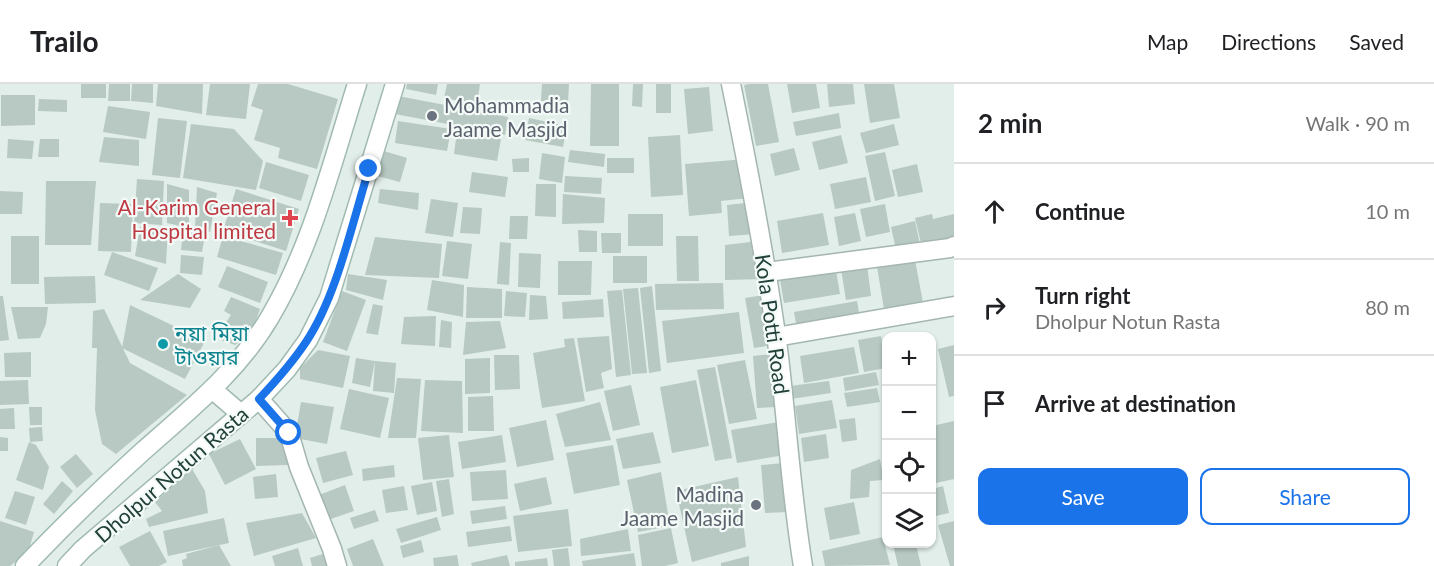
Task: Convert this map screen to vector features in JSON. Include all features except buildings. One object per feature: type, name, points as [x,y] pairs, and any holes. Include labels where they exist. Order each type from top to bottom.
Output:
[{"type":"main road","name":"Dholpur Notun Rasta","points":[[25,566],[83,505],[213,389],[262,328],[291,276],[313,223],[357,84]]},
{"type":"main road","name":"Dholpur Notun Rasta","points":[[67,566],[259,399],[287,369],[308,340],[329,298],[394,84]]},
{"type":"main road","name":"Kola Potti Road","points":[[731,84],[756,204],[767,272],[803,566]]},
{"type":"main road","points":[[767,272],[950,249],[954,246]]},
{"type":"main road","points":[[776,337],[954,306]]},
{"type":"main road","points":[[213,389],[241,414]]},
{"type":"main road","points":[[259,399],[289,433],[299,467],[337,566]]},
{"type":"place","name":"Mohammadia Jaame Masjid","points":[[432,116]]},
{"type":"place","name":"Al-Karim General Hospital limited","points":[[290,218]]},
{"type":"place","name":"নয়া মিয়া টাওয়ার","points":[[163,344]]},
{"type":"place","name":"Madina Jaame Masjid","points":[[756,505]]},
{"type":"route","points":[[289,433],[259,399],[287,369],[308,340],[329,298],[369,169]]}]
